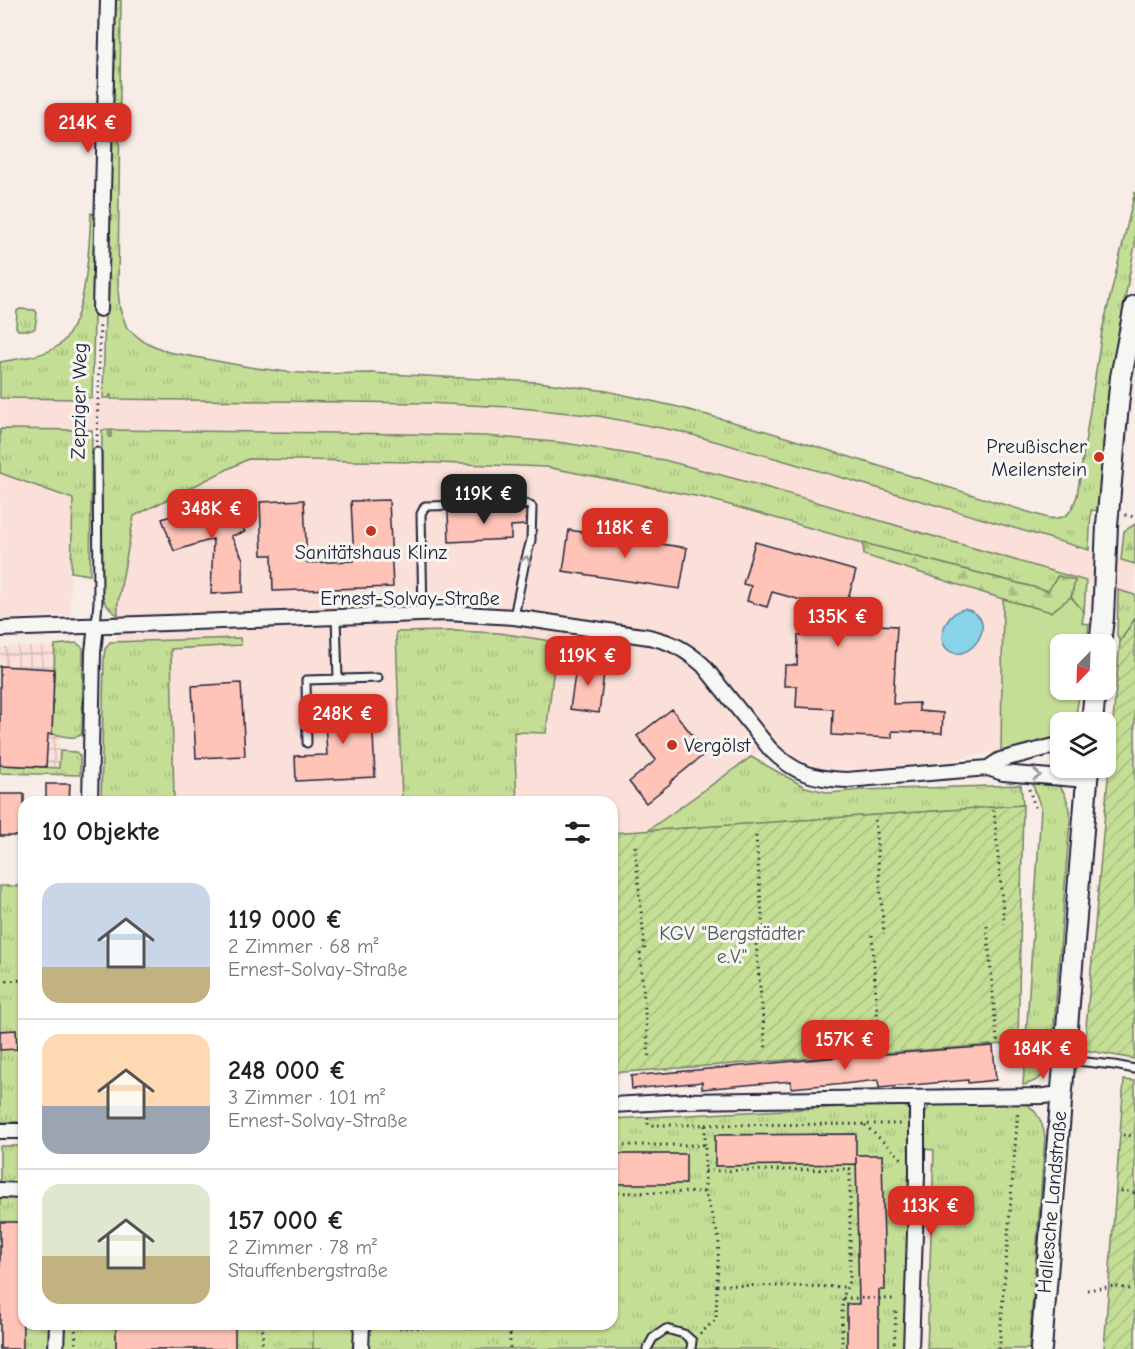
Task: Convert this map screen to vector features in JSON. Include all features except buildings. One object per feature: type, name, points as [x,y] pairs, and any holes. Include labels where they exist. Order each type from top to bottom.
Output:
[{"type":"main road","points":[[1101,634],[1107,525],[1121,377],[1135,306]]},
{"type":"main road","name":"Hallesche Landstraße","points":[[1041,1349],[1087,778]]},
{"type":"street","points":[[100,309],[108,0]]},
{"type":"street","name":"Ernest-Solvay-Straße","points":[[0,629],[423,614],[514,617],[649,638],[679,647],[703,665],[782,761],[810,776],[847,780],[988,768],[1003,773],[1050,774]]},
{"type":"street","name":"Zepziger Weg","points":[[90,796],[93,652],[96,625]]},
{"type":"street","name":"Ernest-Solvay-Straße","points":[[988,768],[1000,759],[1050,747]]},
{"type":"street","points":[[618,1105],[1061,1095]]},
{"type":"street","points":[[911,1349],[917,1186],[917,1098]]},
{"type":"street","points":[[0,1131],[18,1131]]},
{"type":"street","points":[[0,1190],[18,1191]]},
{"type":"street","points":[[56,1349],[57,1330]]},
{"type":"street","points":[[362,1330],[362,1349]]},
{"type":"lane","name":"Zepziger Weg","points":[[96,625],[98,602],[97,452]]},
{"type":"lane","points":[[423,614],[422,514],[425,506],[527,504],[532,507],[531,540],[514,617]]},
{"type":"lane","points":[[336,617],[338,678]]},
{"type":"lane","points":[[308,743],[306,680],[378,678]]},
{"type":"lane","points":[[1065,1060],[1135,1069]]},
{"type":"lane","points":[[647,1349],[653,1338],[666,1329],[684,1334],[692,1345]]},
{"type":"path","name":"Zepziger Weg","points":[[97,452],[100,309]]},
{"type":"path","points":[[1024,774],[1036,810]]},
{"type":"path","points":[[994,810],[1004,924]]},
{"type":"path","points":[[875,820],[884,934]]},
{"type":"path","points":[[756,836],[764,943]]},
{"type":"path","points":[[635,846],[645,952]]},
{"type":"path","points":[[987,926],[997,1041]]},
{"type":"path","points":[[872,935],[879,1042]]},
{"type":"path","points":[[756,944],[766,1050]]},
{"type":"path","points":[[640,953],[649,1058]]},
{"type":"path","points":[[0,981],[18,980]]},
{"type":"path","points":[[999,1349],[1019,1096]]},
{"type":"path","points":[[647,1103],[648,1125],[918,1124]]},
{"type":"path","points":[[864,1123],[902,1159],[902,1147]]},
{"type":"path","points":[[692,1345],[716,1319],[718,1239],[705,1192],[705,1125]]},
{"type":"path","points":[[1123,1135],[1135,1136]]},
{"type":"path","points":[[618,1145],[705,1145]]},
{"type":"path","points":[[705,1172],[850,1169],[850,1278],[843,1298],[842,1349]]},
{"type":"path","points":[[1121,1191],[1135,1193]]},
{"type":"path","points":[[618,1193],[705,1192]]},
{"type":"path","points":[[717,1285],[846,1287]]},
{"type":"path","points":[[1087,1290],[1114,1286],[1135,1290]]},
{"type":"path","points":[[843,1298],[897,1299],[894,1349]]},
{"type":"path","points":[[75,1330],[76,1349]]},
{"type":"path","points":[[262,1349],[263,1330]]},
{"type":"path","points":[[507,1330],[510,1335],[510,1349]]},
{"type":"shaded area","points":[[0,398],[425,403],[511,407],[598,416],[682,432],[1135,564],[1135,595],[755,484],[664,460],[565,443],[486,436],[0,429]]},
{"type":"shaded area","points":[[248,459],[546,467],[705,498],[1004,581],[1001,751],[942,762],[868,769],[819,768],[786,754],[774,741],[647,831],[618,833],[618,796],[114,796],[119,512]]},
{"type":"shaded area","points":[[0,473],[73,499],[70,615],[0,619]]},
{"type":"shaded area","points":[[62,646],[59,768],[0,765],[0,647]]},
{"type":"green space","points":[[112,0],[121,0],[118,290],[120,309],[127,328],[143,341],[168,352],[287,372],[370,373],[537,382],[607,391],[678,407],[769,432],[1048,518],[1060,518],[1067,514],[1073,507],[1077,496],[1102,331],[1135,192],[1135,245],[1110,378],[1099,511],[1091,510],[1089,550],[682,432],[598,416],[511,407],[425,403],[111,399],[111,395],[109,398],[103,398]]},
{"type":"green space","points":[[91,213],[99,216],[96,243],[92,398],[83,394],[83,399],[0,398],[0,362],[52,350],[68,336],[81,304],[85,284]]},
{"type":"green space","points":[[20,309],[35,310],[37,313],[35,328],[18,330],[16,327],[17,311]]},
{"type":"green space","points":[[0,429],[82,430],[82,435],[85,435],[85,430],[92,430],[90,575],[71,572],[73,499],[0,473]]},
{"type":"green space","points":[[102,430],[109,430],[109,437],[111,437],[111,430],[486,436],[565,443],[664,460],[755,484],[1086,581],[1084,612],[1071,597],[1075,581],[1058,576],[1049,591],[863,543],[705,498],[546,467],[248,459],[134,516],[118,602],[118,615],[106,603],[100,587]]},
{"type":"green space","points":[[1135,524],[1135,564],[1121,560],[1124,531]]},
{"type":"green space","points":[[863,543],[1048,591],[1058,576],[1075,580],[1071,597],[1051,612],[864,555]]},
{"type":"green space","points":[[1118,590],[1135,595],[1135,618],[1120,642],[1117,636]]},
{"type":"green space","points":[[1071,597],[1084,612],[1082,623],[1089,624],[1088,634],[1050,634],[1050,700],[1078,700],[1076,712],[1050,712],[1050,740],[1046,742],[1001,751],[1003,599],[1051,612]]},
{"type":"green space","points":[[1135,618],[1135,1059],[1084,1050],[1108,778],[1116,778],[1116,712],[1114,712],[1120,642]]},
{"type":"green space","points":[[396,632],[499,633],[557,642],[546,733],[514,732],[517,796],[402,796]]},
{"type":"green space","points":[[240,638],[241,645],[171,649],[174,796],[101,796],[104,657],[105,649],[110,642]]},
{"type":"green space","points":[[77,643],[83,648],[81,735],[71,737],[52,734],[55,645]]},
{"type":"green space","points":[[60,751],[76,752],[80,756],[80,775],[0,773],[0,765],[59,768]]},
{"type":"green space","points":[[751,757],[805,787],[830,793],[1021,785],[1023,805],[647,831]]},
{"type":"green space","points":[[1030,777],[1049,780],[1062,789],[1070,820],[1051,1064],[1040,1078],[1023,1085],[1041,808]]},
{"type":"green space","name":"KGV \"Bergstädter e.V.\"","points":[[1023,805],[1018,1043],[618,1073],[618,833]]},
{"type":"green space","points":[[0,886],[18,886],[18,1122],[0,1122]]},
{"type":"green space","points":[[1124,1080],[1135,1081],[1135,1349],[1104,1349]]},
{"type":"green space","points":[[1025,1102],[1039,1117],[1045,1137],[1029,1349],[927,1349],[934,1150],[924,1149],[925,1114],[931,1104]]},
{"type":"green space","points":[[902,1104],[909,1110],[913,1119],[907,1349],[0,1349],[0,1146],[18,1146],[18,1330],[618,1330],[618,1119]]},
{"type":"green space","points":[[313,1330],[354,1330],[352,1349],[313,1349]]},
{"type":"water","points":[[965,609],[976,614],[982,622],[982,631],[971,648],[954,653],[943,643],[943,631],[945,624],[954,614]]},
{"type":"place","name":"Preußischer Meilenstein","points":[[1099,457]]},
{"type":"place","name":"Sanitätshaus Klinz","points":[[371,531]]},
{"type":"place","name":"Vergölst","points":[[672,745]]}]
